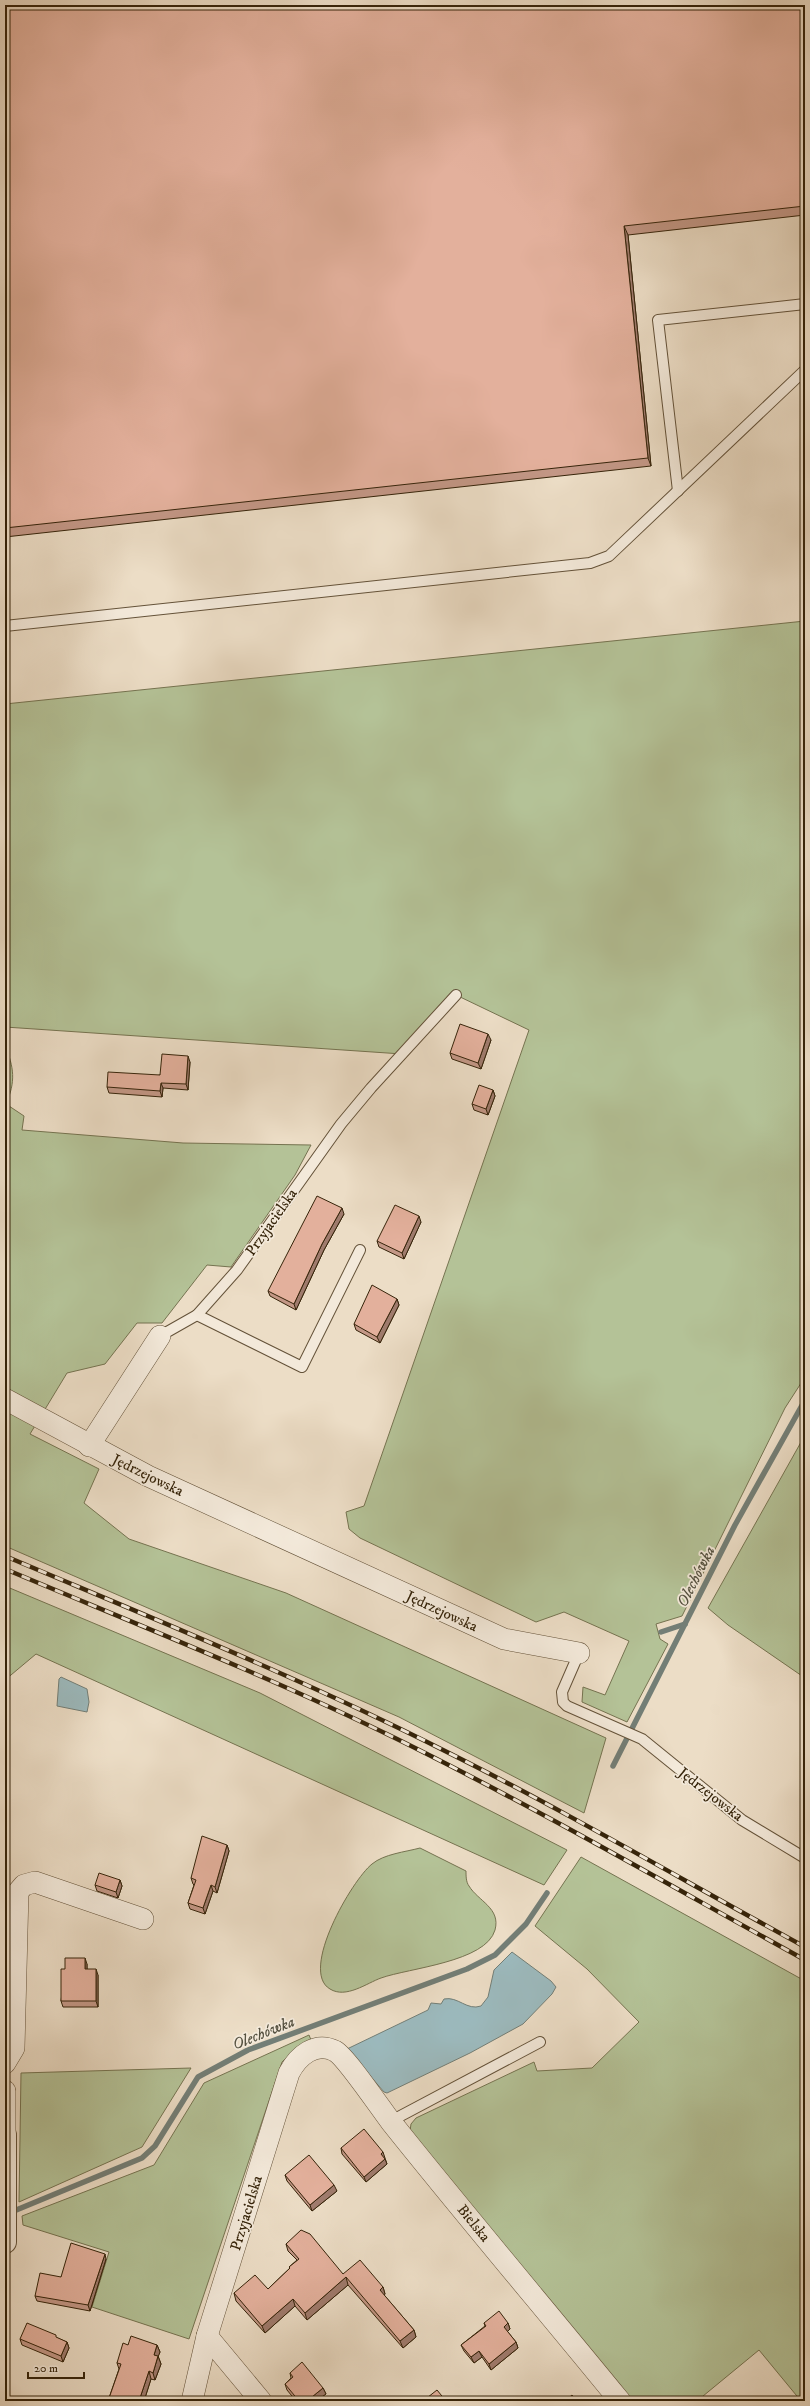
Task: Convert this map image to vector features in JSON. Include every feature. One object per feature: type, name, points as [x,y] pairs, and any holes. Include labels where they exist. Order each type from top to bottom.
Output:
[{"type":"street","name":"Przyjacielska","points":[[89,1446],[160,1336]]},
{"type":"street","name":"Jędrzejowska","points":[[5,1399],[89,1446],[155,1480],[504,1639],[579,1653]]},
{"type":"street","points":[[5,2063],[14,2048],[18,1892],[24,1885],[35,1882],[143,1919]]},
{"type":"street","name":"Przyjacielska","points":[[192,2401],[207,2336],[289,2073],[298,2058],[305,2052],[314,2049],[328,2048]]},
{"type":"street","name":"Bielska","points":[[328,2048],[338,2053],[391,2121],[620,2401]]},
{"type":"street","points":[[5,2091],[6,2237]]},
{"type":"street","points":[[207,2336],[261,2401]]},
{"type":"lane","points":[[678,491],[658,320],[805,304]]},
{"type":"lane","points":[[5,626],[590,563],[609,556],[805,370]]},
{"type":"lane","name":"Przyjacielska","points":[[160,1336],[197,1315],[238,1270],[341,1124],[371,1088],[456,995]]},
{"type":"lane","points":[[197,1315],[302,1367],[360,1250]]},
{"type":"lane","name":"Jędrzejowska","points":[[579,1653],[562,1692],[563,1702],[567,1706],[642,1740],[742,1820],[805,1858]]},
{"type":"lane","points":[[391,2121],[540,2042]]},
{"type":"green space","points":[[805,621],[805,1377],[785,1408],[682,1616],[656,1624],[660,1639],[668,1644],[627,1722],[582,1702],[583,1687],[605,1695],[629,1641],[564,1612],[536,1622],[360,1538],[349,1529],[346,1512],[364,1506],[529,1030],[456,995],[402,1054],[5,1027],[5,704]]},
{"type":"green space","points":[[5,1045],[13,1074],[11,1088],[6,1104],[24,1116],[22,1130],[183,1143],[311,1145],[295,1175],[231,1267],[207,1265],[162,1323],[137,1323],[105,1364],[67,1373],[30,1434],[99,1469],[84,1503],[129,1539],[286,1593],[606,1738],[584,1813],[399,1717],[5,1546]]},
{"type":"green space","points":[[805,1435],[805,1678],[728,1625],[708,1608]]},
{"type":"green space","points":[[5,1586],[260,1693],[567,1850],[544,1885],[36,1654],[5,1680]]},
{"type":"green space","points":[[420,1848],[466,1871],[469,1886],[488,1905],[495,1916],[495,1930],[489,1941],[477,1950],[462,1957],[427,1967],[394,1974],[356,1989],[336,1992],[330,1989],[322,1979],[321,1964],[324,1946],[342,1906],[353,1888],[363,1873],[372,1864],[382,1858]]},
{"type":"green space","points":[[581,1857],[805,1981],[805,2401],[801,2401],[759,2350],[697,2401],[632,2401],[409,2138],[411,2124],[416,2118],[534,2062],[537,2071],[592,2068],[639,2022],[587,1969],[535,1926]]},
{"type":"green space","points":[[309,2035],[311,2040],[290,2054],[282,2062],[189,2339],[92,2307],[109,2252],[23,2225],[22,2216],[154,2165],[204,2083]]},
{"type":"green space","points":[[191,2068],[142,2147],[19,2202],[21,2073]]},
{"type":"water","points":[[61,1677],[87,1689],[89,1702],[87,1712],[57,1706],[59,1679]]},
{"type":"water","points":[[512,1952],[551,1981],[556,1987],[552,1994],[523,2024],[470,2053],[387,2093],[384,2092],[347,2049],[428,2010],[431,2003],[441,2004],[444,1999],[449,1999],[471,2007],[481,2006],[488,1997],[494,1970]]},
{"type":"building","points":[[5,5],[805,5],[805,206],[624,226],[648,458],[5,528]]},
{"type":"building","points":[[460,1024],[488,1034],[478,1063],[450,1053]]},
{"type":"building","points":[[162,1054],[188,1056],[186,1084],[161,1083],[160,1091],[107,1087],[108,1072],[160,1075]]},
{"type":"building","points":[[479,1085],[493,1090],[486,1109],[472,1104]]},
{"type":"building","points":[[317,1196],[342,1208],[322,1244],[294,1304],[268,1291]]},
{"type":"building","points":[[395,1205],[419,1216],[402,1253],[377,1241]]},
{"type":"building","points":[[372,1285],[397,1299],[377,1337],[354,1324]]},
{"type":"building","points":[[202,1836],[227,1845],[215,1887],[211,1885],[203,1908],[188,1903],[196,1880],[191,1878]]},
{"type":"building","points":[[99,1873],[120,1880],[116,1892],[95,1885]]},
{"type":"building","points":[[65,1958],[85,1958],[85,1969],[96,1969],[96,2001],[61,2001],[61,1969],[65,1969]]},
{"type":"building","points":[[364,2129],[383,2152],[381,2154],[385,2159],[364,2177],[341,2148]]},
{"type":"building","points":[[309,2155],[334,2185],[310,2205],[285,2175]]},
{"type":"building","points":[[301,2230],[310,2234],[343,2274],[360,2260],[383,2287],[380,2290],[414,2330],[400,2341],[346,2277],[305,2313],[293,2299],[262,2326],[234,2293],[255,2275],[268,2289],[290,2268],[289,2267],[299,2259],[286,2244]]},
{"type":"building","points":[[71,2243],[105,2254],[88,2305],[35,2296],[40,2273],[61,2277]]},
{"type":"building","points":[[499,2311],[508,2323],[504,2327],[516,2342],[489,2364],[479,2351],[471,2357],[461,2345],[486,2326],[484,2323]]},
{"type":"building","points":[[27,2323],[56,2335],[56,2337],[67,2342],[61,2356],[20,2339]]},
{"type":"building","points":[[131,2336],[157,2345],[154,2355],[158,2356],[153,2373],[149,2371],[139,2401],[108,2401],[121,2364],[117,2363],[123,2343],[128,2345]]},
{"type":"building","points":[[302,2362],[323,2388],[307,2401],[299,2401],[285,2384],[293,2377],[290,2373]]},
{"type":"building","points":[[437,2390],[446,2401],[423,2401]]},
{"type":"building","points":[[572,2395],[577,2401],[565,2401]]},
{"type":"building","points":[[722,2397],[725,2401],[716,2401]]},
{"type":"waterway","name":"Olechówka","points":[[613,1766],[735,1525],[805,1400]]},
{"type":"waterway","points":[[661,1632],[685,1624]]},
{"type":"waterway","name":"Olechówka","points":[[9,2213],[142,2158],[155,2146],[198,2077],[248,2050],[467,1969],[495,1955],[526,1924],[547,1893]]},
{"type":"railway","points":[[5,1556],[228,1650],[393,1725],[538,1799],[805,1947]]},
{"type":"railway","points":[[5,1569],[299,1693],[395,1738],[499,1791],[805,1960]]}]
